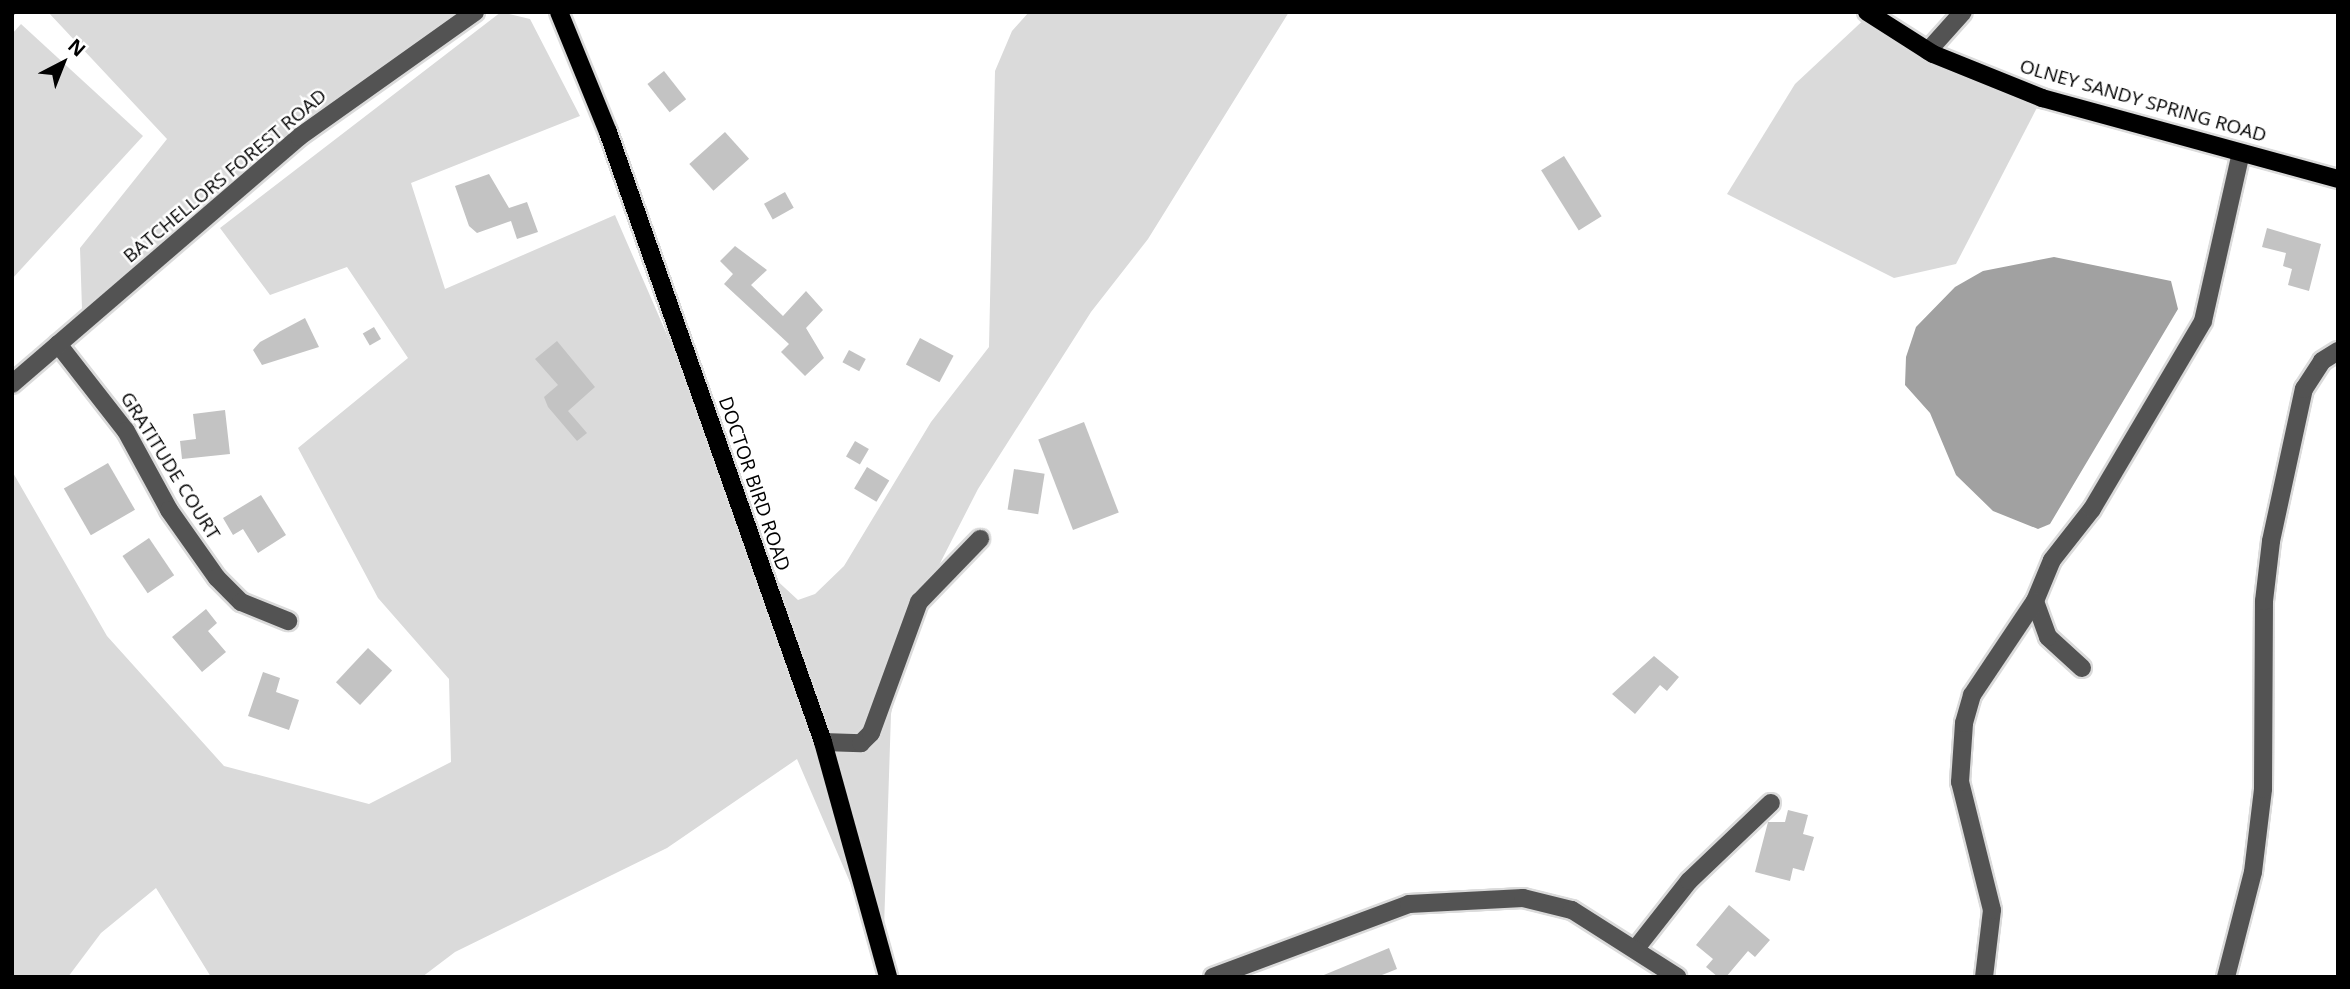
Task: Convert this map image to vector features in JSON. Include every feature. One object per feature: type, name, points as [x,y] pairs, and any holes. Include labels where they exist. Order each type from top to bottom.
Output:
[{"type":"main road","name":"DOCTOR BIRD ROAD","points":[[559,12],[608,132],[823,742],[888,977]]},
{"type":"main road","name":"OLNEY SANDY SPRING ROAD","points":[[1867,12],[1928,51],[2042,98],[2338,179]]},
{"type":"street","name":"BATCHELLORS FOREST ROAD","points":[[12,384],[299,137],[475,12]]},
{"type":"street","points":[[1928,51],[1963,12]]},
{"type":"street","points":[[1984,977],[1992,910],[1960,782],[1964,723],[1972,695],[2035,601],[2052,560],[2092,509],[2203,321],[2241,153]]},
{"type":"street","name":"GRATITUDE COURT","points":[[58,344],[126,431],[169,510],[217,578],[241,603],[288,621]]},
{"type":"street","points":[[2227,977],[2253,872],[2263,789],[2264,601],[2272,541],[2304,389],[2322,361],[2338,351]]},
{"type":"street","points":[[823,742],[862,743],[872,733],[919,601],[980,539]]},
{"type":"street","points":[[2035,601],[2048,637],[2082,668]]},
{"type":"street","points":[[1637,947],[1689,880],[1771,803]]},
{"type":"street","points":[[1213,977],[1409,904],[1463,899],[1523,898],[1572,910],[1637,947],[1677,977]]},
{"type":"shaded area","points":[[48,12],[460,12],[82,309],[80,248],[167,139]]},
{"type":"shaded area","points":[[501,12],[530,19],[580,116],[411,183],[445,289],[615,215],[740,503],[760,565],[798,600],[815,594],[844,566],[931,422],[989,347],[995,71],[1012,31],[1029,12],[1289,12],[1148,239],[1091,312],[978,489],[911,620],[891,714],[883,959],[797,759],[667,848],[455,952],[422,977],[211,977],[156,888],[101,933],[68,977],[12,977],[12,471],[107,636],[224,766],[369,804],[451,762],[449,679],[378,598],[298,448],[408,358],[347,267],[270,295],[220,228]]},
{"type":"shaded area","points":[[1870,14],[2042,98],[1956,264],[1894,278],[1727,194],[1795,84]]},
{"type":"shaded area","points":[[21,24],[143,136],[12,279],[12,34]]},
{"type":"shaded area","points":[[2054,257],[2171,281],[2178,309],[2050,524],[2038,529],[1993,511],[1956,475],[1930,413],[1905,385],[1906,357],[1916,327],[1955,287],[1983,271]]},
{"type":"building","points":[[664,71],[686,99],[670,112],[647,84]]},
{"type":"building","points":[[725,132],[749,159],[713,191],[689,164]]},
{"type":"building","points":[[1564,156],[1602,216],[1579,231],[1541,170]]},
{"type":"building","points":[[489,174],[509,208],[527,202],[538,232],[517,239],[511,221],[477,233],[469,226],[455,186]]},
{"type":"building","points":[[785,192],[794,208],[773,219],[764,204]]},
{"type":"building","points":[[2267,228],[2321,244],[2309,291],[2288,285],[2292,269],[2283,266],[2286,253],[2262,247]]},
{"type":"building","points":[[735,246],[767,270],[751,285],[783,316],[806,291],[823,310],[806,328],[824,358],[805,376],[781,352],[789,344],[724,284],[733,274],[720,261]]},
{"type":"building","points":[[305,318],[319,347],[262,365],[253,350],[260,342]]},
{"type":"building","points":[[374,327],[381,339],[370,346],[363,334]]},
{"type":"building","points":[[920,338],[954,356],[939,382],[906,364]]},
{"type":"building","points":[[557,341],[595,387],[568,411],[587,433],[577,441],[548,407],[544,397],[558,385],[535,359]]},
{"type":"building","points":[[849,350],[866,359],[859,371],[842,362]]},
{"type":"building","points":[[225,410],[230,454],[182,459],[180,441],[196,439],[193,414]]},
{"type":"building","points":[[1084,422],[1119,513],[1073,530],[1038,440]]},
{"type":"building","points":[[855,441],[869,449],[860,465],[846,457]]},
{"type":"building","points":[[108,463],[135,510],[91,535],[64,488]]},
{"type":"building","points":[[867,467],[889,480],[876,502],[854,488]]},
{"type":"building","points":[[1014,469],[1045,474],[1038,514],[1008,509]]},
{"type":"building","points":[[261,495],[286,535],[258,553],[243,529],[233,535],[223,518]]},
{"type":"building","points":[[149,538],[174,575],[148,593],[122,556]]},
{"type":"building","points":[[206,609],[217,623],[208,631],[226,652],[202,672],[172,637]]},
{"type":"building","points":[[368,648],[392,671],[360,705],[336,682]]},
{"type":"building","points":[[1654,656],[1679,677],[1667,691],[1660,685],[1635,714],[1612,694]]},
{"type":"building","points":[[263,672],[280,678],[276,692],[299,700],[289,730],[248,716]]},
{"type":"building","points":[[1788,810],[1808,815],[1803,834],[1814,837],[1804,871],[1793,868],[1790,881],[1755,872],[1768,822],[1785,822]]},
{"type":"building","points":[[1729,905],[1770,940],[1755,957],[1748,951],[1726,977],[1718,977],[1706,967],[1713,959],[1696,945]]},
{"type":"building","points":[[1389,948],[1397,969],[1377,977],[1319,977]]}]
